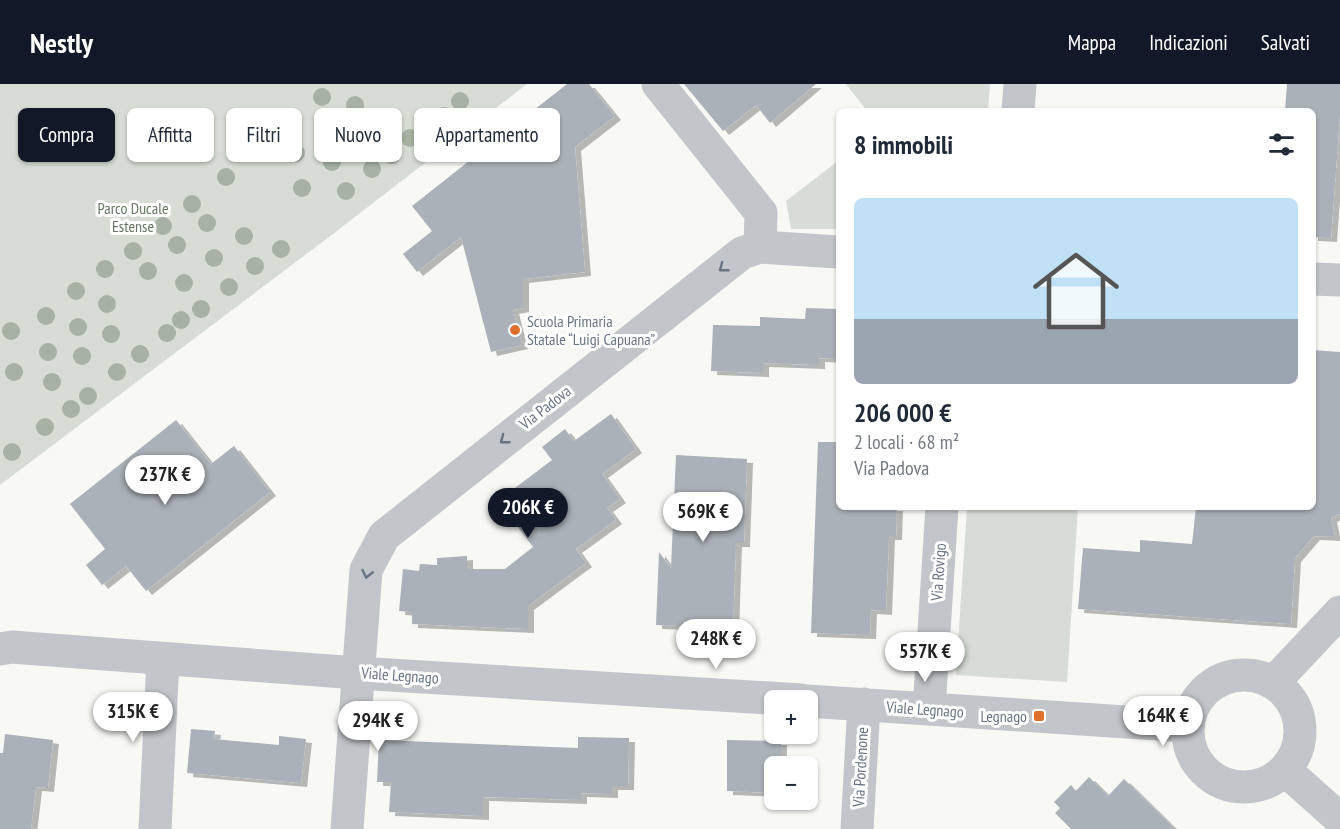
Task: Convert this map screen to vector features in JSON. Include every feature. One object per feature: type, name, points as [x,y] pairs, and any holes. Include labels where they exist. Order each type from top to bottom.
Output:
[{"type":"street","points":[[658,84],[761,213],[760,247]]},
{"type":"street","points":[[1018,108],[1020,84]]},
{"type":"street","name":"Via Padova","points":[[347,829],[366,570],[384,536],[742,253],[760,247],[836,252]]},
{"type":"street","points":[[1316,279],[1340,280]]},
{"type":"street","name":"Via Rovigo","points":[[929,709],[942,510]]},
{"type":"street","points":[[1273,683],[1340,612]]},
{"type":"street","name":"Viale Legnago","points":[[0,649],[12,647],[163,660],[764,698]]},
{"type":"street","points":[[154,829],[163,660]]},
{"type":"street","points":[[1250,675],[1273,683],[1292,702],[1299,721],[1297,749],[1285,770],[1277,777],[1260,785],[1248,787],[1233,786],[1216,780],[1202,769],[1188,742],[1187,726],[1194,703],[1201,694],[1218,681],[1228,677],[1250,675]]},
{"type":"street","name":"Viale Legnago","points":[[818,702],[1187,726]]},
{"type":"street","name":"Via Pordenone","points":[[857,829],[864,704]]},
{"type":"street","points":[[1285,770],[1340,819]]},
{"type":"green space","name":"Parco Ducale Estense","points":[[0,84],[527,84],[496,108],[414,108],[414,162],[426,162],[0,485]]},
{"type":"green space","points":[[846,84],[990,84],[988,108],[865,108]]},
{"type":"green space","points":[[836,163],[836,229],[791,229],[786,201]]},
{"type":"green space","points":[[967,510],[1078,510],[1067,682],[956,675]]},
{"type":"building","points":[[567,84],[589,84],[615,116],[575,147],[585,272],[523,279],[523,308],[513,310],[522,345],[491,352],[461,237],[417,272],[403,254],[432,231],[412,206],[468,162],[560,162],[560,108],[537,108]]},
{"type":"building","points":[[684,84],[816,84],[770,123],[756,105],[723,131]]},
{"type":"building","points":[[1287,84],[1340,84],[1331,238],[1316,237],[1316,108],[1285,108]]},
{"type":"building","points":[[806,308],[836,309],[836,359],[819,358],[819,365],[763,363],[763,373],[711,371],[713,325],[760,326],[760,317],[805,319]]},
{"type":"building","points":[[1316,350],[1340,352],[1340,514],[1331,518],[1335,537],[1314,536],[1295,558],[1291,624],[1078,609],[1083,548],[1140,552],[1140,540],[1192,544],[1196,510],[1316,510]]},
{"type":"building","points":[[611,414],[636,449],[602,474],[620,499],[607,508],[616,520],[576,549],[586,563],[528,606],[528,629],[412,624],[412,612],[399,611],[403,569],[419,571],[420,564],[437,565],[437,558],[467,556],[467,569],[505,569],[533,547],[512,519],[524,509],[511,491],[552,460],[542,447],[565,429],[574,441]]},
{"type":"building","points":[[176,420],[211,464],[234,446],[270,492],[146,591],[126,566],[102,585],[86,565],[105,549],[70,504]]},
{"type":"building","points":[[818,442],[836,442],[836,510],[897,510],[896,536],[889,536],[886,611],[871,610],[870,635],[811,633]]},
{"type":"building","points":[[676,455],[747,459],[744,543],[736,543],[733,628],[656,625],[659,552],[671,568]]},
{"type":"building","points":[[191,729],[215,731],[214,739],[279,745],[279,736],[306,739],[301,783],[187,773]]},
{"type":"building","points":[[5,734],[53,740],[48,788],[36,787],[31,829],[0,829],[0,753],[3,753]]},
{"type":"building","points":[[578,737],[629,738],[628,786],[612,786],[612,794],[581,793],[581,800],[483,797],[483,816],[389,812],[391,782],[377,782],[379,740],[578,748]]},
{"type":"building","points":[[727,740],[764,741],[764,744],[781,744],[781,756],[764,756],[764,793],[727,791]]},
{"type":"building","points":[[1089,777],[1108,796],[1124,779],[1175,829],[1071,829],[1055,813],[1060,808],[1054,802],[1071,785],[1076,791]]},
{"type":"place","name":"Scuola Primaria Statale “Luigi Capuana”","points":[[515,330]]},
{"type":"place","name":"Legnago","points":[[1039,716]]}]
